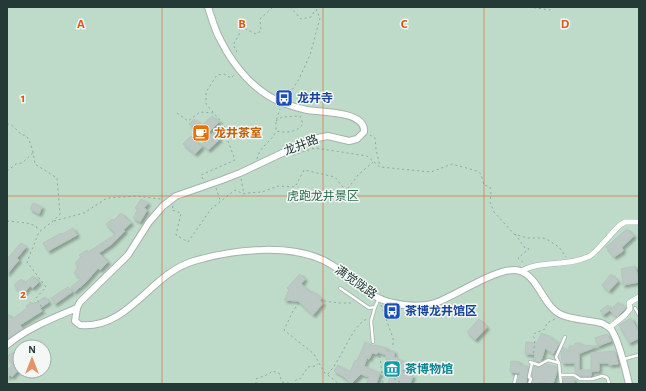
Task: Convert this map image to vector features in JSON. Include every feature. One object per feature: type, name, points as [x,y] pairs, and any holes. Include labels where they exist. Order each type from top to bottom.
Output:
[{"type":"street","points":[[208,7],[221,42],[244,74],[258,89],[284,104],[305,109],[351,116],[361,123],[364,128],[363,134]]},
{"type":"street","name":"龙井路","points":[[77,308],[80,302],[128,255],[148,222],[169,200],[176,196],[240,173],[312,139],[328,136],[349,141],[357,139],[363,134]]},
{"type":"street","points":[[629,384],[617,342],[609,328],[600,323],[569,317],[558,313],[550,306],[524,269],[571,263],[591,255],[620,225],[631,221],[639,222]]},
{"type":"street","name":"满觉陇路","points":[[77,308],[75,321],[80,325],[97,324],[108,321],[128,309],[164,276],[184,264],[207,258],[259,250],[287,251],[318,257],[379,298],[393,303],[414,306],[434,304],[460,293],[499,272],[524,269]]},
{"type":"street","points":[[609,328],[630,309],[629,303],[639,297]]},
{"type":"street","points":[[7,345],[14,339],[50,319],[77,308]]},
{"type":"lane","points":[[340,288],[369,308],[375,307]]},
{"type":"lane","points":[[373,342],[371,317],[379,298]]},
{"type":"lane","points":[[635,308],[639,315]]},
{"type":"lane","points":[[561,384],[559,363],[556,357],[565,338]]},
{"type":"lane","points":[[622,360],[639,355]]},
{"type":"lane","points":[[529,384],[531,379],[529,378],[531,363],[539,365],[548,360],[559,363]]},
{"type":"lane","points":[[560,375],[574,375],[580,379],[592,379],[602,376],[606,377],[609,384]]},
{"type":"lane","points":[[514,384],[516,376]]},
{"type":"path","points":[[231,57],[237,51],[233,45],[239,35],[240,26],[256,34],[261,31],[260,18],[273,7]]},
{"type":"path","points":[[290,7],[301,19],[311,17],[316,10]]},
{"type":"path","points":[[255,166],[258,151],[273,138],[276,131],[276,121],[279,111],[300,79],[310,55],[320,18],[314,7]]},
{"type":"path","points":[[529,7],[550,10],[553,7]]},
{"type":"path","points":[[205,186],[201,175],[235,160],[224,125],[206,104],[206,92],[217,76],[224,74],[231,78],[238,72],[244,74]]},
{"type":"path","points":[[177,114],[188,121],[200,112],[214,113]]},
{"type":"path","points":[[276,121],[282,117],[300,116],[303,124],[300,129],[286,133],[276,131]]},
{"type":"path","points":[[7,124],[10,124],[16,128],[28,139],[33,152],[35,164],[57,178],[60,214],[39,232],[27,262],[46,287],[36,298],[50,319]]},
{"type":"path","points":[[363,134],[371,135],[375,138],[380,167]]},
{"type":"path","points":[[288,156],[315,148],[368,156],[380,167],[431,172],[452,164],[475,170],[481,174],[484,185],[490,187],[490,202],[494,212],[514,234],[524,248],[529,249],[518,258],[524,262],[524,269]]},
{"type":"path","points":[[7,171],[16,164],[22,163],[33,152]]},
{"type":"path","points":[[176,196],[172,210],[181,213],[176,235],[188,242],[211,209],[235,190],[244,194],[262,192],[278,186],[295,187],[304,170],[335,177],[346,191],[358,175],[374,162]]},
{"type":"path","points":[[240,173],[244,194]]},
{"type":"path","points":[[215,183],[220,201]]},
{"type":"path","points":[[53,221],[84,213],[107,198],[136,196],[169,200]]},
{"type":"path","points":[[7,221],[26,223],[36,226],[39,232]]},
{"type":"path","points":[[514,234],[527,238],[543,238],[548,240],[559,248],[571,263]]},
{"type":"path","points":[[379,298],[393,338],[393,348]]},
{"type":"path","points":[[324,301],[352,304],[357,300]]},
{"type":"path","points":[[299,302],[292,311],[284,330],[314,354],[324,372],[339,384]]},
{"type":"path","points":[[327,375],[357,328],[364,320],[371,317]]},
{"type":"path","points":[[531,363],[535,339],[533,336],[535,333],[545,329],[547,323],[558,319]]},
{"type":"path","points":[[380,356],[380,372],[383,384]]},
{"type":"path","points":[[256,384],[256,379],[269,374],[272,371],[279,373],[282,382],[293,384],[297,379],[300,379],[308,367],[315,366],[319,363]]},
{"type":"path","points":[[394,376],[397,368],[407,372]]},
{"type":"path","points":[[380,372],[394,376],[393,378],[400,382]]},
{"type":"green space","name":"虎跑龙井景区","points":[[7,7],[639,7],[639,384],[7,384]]},
{"type":"building","points":[[212,116],[219,122],[209,132],[202,125]]},
{"type":"building","points":[[194,119],[200,124],[195,129],[189,124]]},
{"type":"building","points":[[213,133],[220,139],[208,150],[202,144]]},
{"type":"building","points":[[191,136],[202,147],[195,154],[183,144]]},
{"type":"building","points":[[141,199],[148,203],[144,208],[147,210],[140,222],[133,218],[138,209],[135,208]]},
{"type":"building","points":[[33,203],[42,207],[39,214],[30,209]]},
{"type":"building","points":[[121,213],[131,223],[123,230],[125,231],[112,244],[99,253],[108,262],[100,270],[98,268],[85,283],[74,292],[71,287],[81,279],[74,273],[78,267],[75,263],[81,257],[79,255],[87,250],[88,252],[116,234],[106,224],[112,219],[114,220]]},
{"type":"building","points":[[73,228],[77,235],[48,251],[43,243]]},
{"type":"building","points":[[627,229],[634,236],[622,247],[623,251],[614,257],[606,247]]},
{"type":"building","points":[[21,243],[26,247],[17,258],[19,260],[7,274],[7,259]]},
{"type":"building","points":[[635,266],[639,282],[623,285],[621,269]]},
{"type":"building","points":[[300,274],[305,279],[301,284],[311,293],[312,291],[321,298],[320,301],[323,303],[313,315],[298,301],[284,300],[289,290],[287,288]]},
{"type":"building","points":[[611,274],[618,281],[609,291],[602,285]]},
{"type":"building","points":[[33,276],[39,282],[33,288],[30,286],[22,295],[14,285],[21,279],[25,283]]},
{"type":"building","points":[[68,287],[72,292],[55,304],[51,298]]},
{"type":"building","points":[[45,297],[49,302],[40,308],[42,311],[20,325],[23,329],[7,339],[7,313],[12,319],[27,308],[26,306],[31,302],[32,304],[35,302],[36,303]]},
{"type":"building","points":[[618,302],[626,308],[617,317],[610,311]]},
{"type":"building","points":[[608,305],[611,309],[603,315],[600,311]]},
{"type":"building","points":[[631,318],[639,333],[639,338],[629,343],[619,325]]},
{"type":"building","points":[[479,319],[487,327],[475,340],[467,332]]},
{"type":"building","points":[[541,333],[549,336],[559,344],[553,354],[545,348],[541,361],[539,362],[533,360],[535,354],[525,354],[526,342],[537,343]]},
{"type":"building","points":[[607,334],[611,341],[598,346],[595,338]]},
{"type":"building","points":[[365,342],[374,346],[387,348],[386,351],[394,351],[394,357],[407,363],[403,373],[413,376],[410,384],[388,384],[391,373],[386,371],[390,360],[386,360],[386,355],[378,352],[377,354],[372,353],[369,359],[367,358],[364,366],[380,373],[376,384],[366,384],[369,377],[361,374],[351,384],[344,377],[334,371],[338,365],[350,372],[355,360],[357,361]]},
{"type":"building","points":[[575,343],[581,343],[581,345],[598,346],[578,354],[579,370],[591,370],[591,376],[580,376],[575,372],[575,363],[562,363],[561,353],[563,347],[569,352],[569,346],[575,346]]},
{"type":"building","points":[[615,351],[618,364],[609,365],[609,363],[599,363],[599,371],[591,371],[591,353]]},
{"type":"building","points":[[12,353],[12,363],[7,357]]},
{"type":"building","points":[[511,361],[520,362],[519,365],[528,366],[526,384],[517,384],[520,373],[510,372]]},
{"type":"building","points":[[546,364],[557,367],[553,384],[539,382],[539,384],[532,384],[534,380],[532,376],[534,366],[540,368]]},
{"type":"building","points":[[12,365],[12,377],[10,375],[7,378],[7,370]]},
{"type":"building","points":[[563,378],[573,378],[575,384],[564,384]]},
{"type":"place","name":"龙井寺","points":[[284,98]]},
{"type":"place","name":"龙井茶室","points":[[201,133]]},
{"type":"place","name":"茶博龙井馆区","points":[[392,311]]},
{"type":"place","name":"茶博物馆","points":[[392,369]]}]
